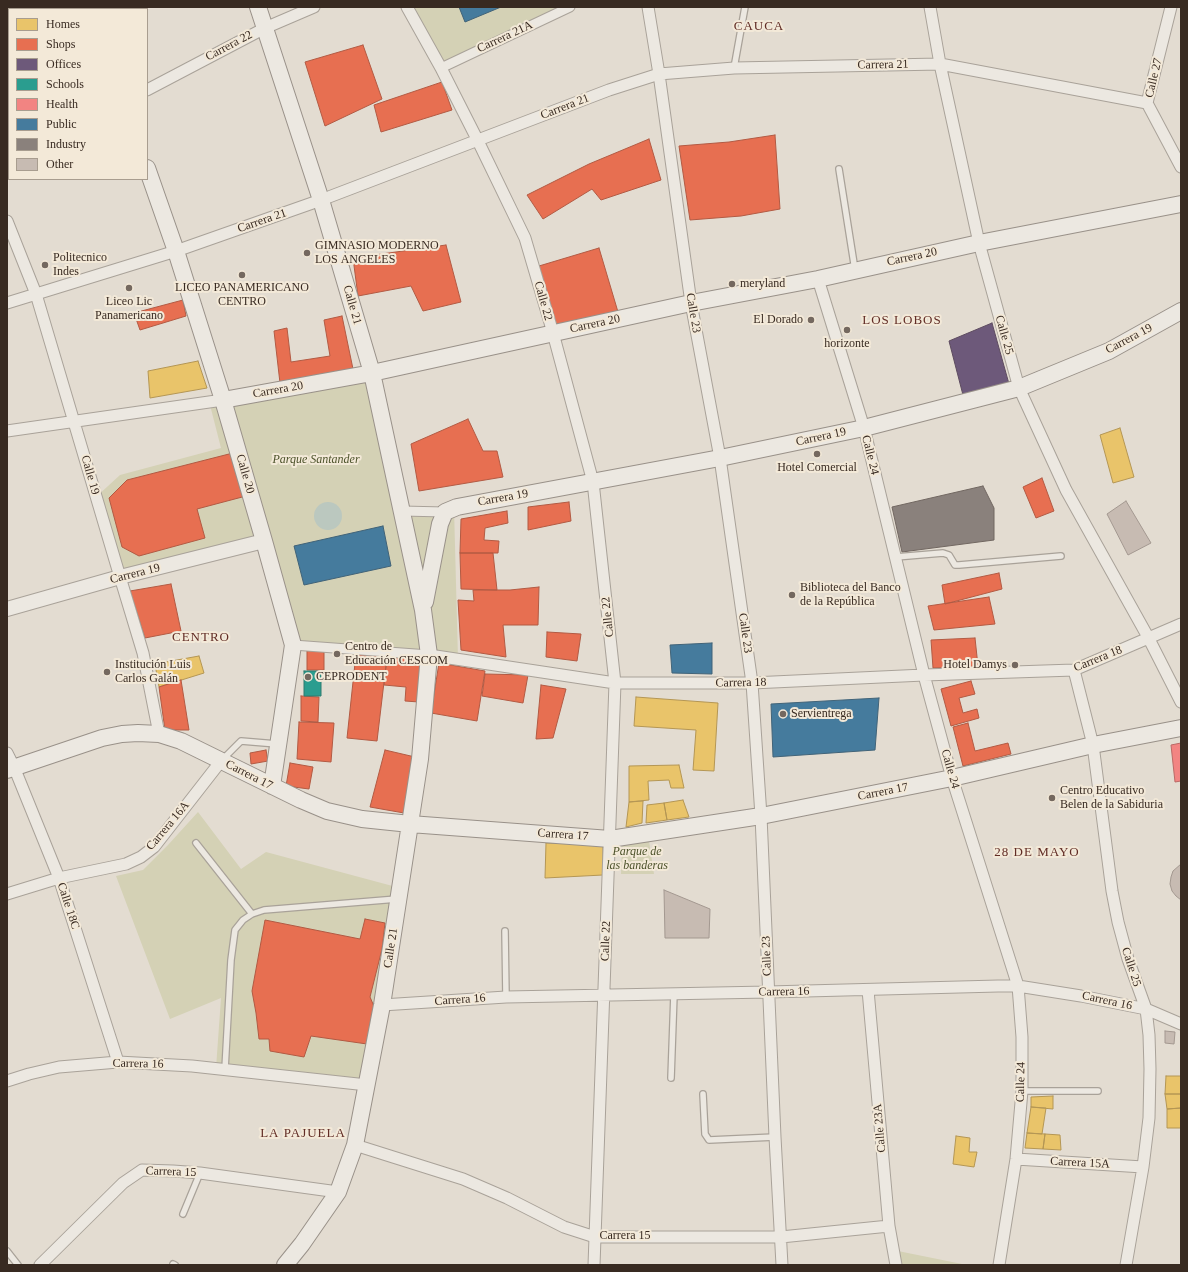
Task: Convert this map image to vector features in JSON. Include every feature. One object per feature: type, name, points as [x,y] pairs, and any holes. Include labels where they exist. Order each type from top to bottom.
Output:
[{"type":"main road","name":"Calle 21","points":[[258,7],[321,200],[372,373],[423,610],[429,655],[420,759],[399,899],[382,1005],[355,1145],[338,1192],[302,1244],[284,1265]]},
{"type":"main road","name":"Calle 20","points":[[148,171],[176,251],[223,400],[293,645],[272,786]]},
{"type":"main road","name":"Carrera 20","points":[[223,400],[372,373],[691,303],[818,278],[979,243],[1181,204]]},
{"type":"main road","name":"Carrera 19","points":[[445,512],[457,507],[720,458],[864,428],[1019,388],[1109,351],[1181,311]]},
{"type":"main road","name":"Calle 21","points":[[423,610],[440,524],[445,512]]},
{"type":"main road","name":"Carrera 17","points":[[9,764],[102,738],[138,732],[159,734],[181,741],[272,786],[327,810],[362,819],[610,839],[761,816],[952,778],[1093,745],[1181,728]]},
{"type":"street","name":"Carrera 22","points":[[148,89],[265,28],[314,7]]},
{"type":"street","name":"Calle 22","points":[[407,7],[441,68],[525,238],[553,333],[593,482],[615,683],[594,1265]]},
{"type":"street","name":"Carrera 21A","points":[[441,68],[570,7]]},
{"type":"street","name":"Calle 23","points":[[648,7],[659,74],[691,303],[720,458],[752,683],[761,816],[768,992],[782,1265]]},
{"type":"street","name":"Calle 25","points":[[930,7],[940,64],[979,243],[1019,388],[1066,490],[1148,637],[1181,702]]},
{"type":"street","name":"Calle 27","points":[[1171,7],[1147,103],[1181,167]]},
{"type":"street","name":"Carrera 21","points":[[7,303],[176,251],[321,200],[609,90],[659,74],[734,68],[940,64],[1147,103]]},
{"type":"street","name":"Calle 19","points":[[7,221],[36,294],[74,420],[143,653],[159,734]]},
{"type":"street","name":"Calle 24","points":[[818,278],[864,428],[924,675],[952,778],[1018,986],[1022,1037],[1022,1091],[1016,1159],[1000,1265]]},
{"type":"street","name":"Carrera 20","points":[[7,431],[74,420],[223,400]]},
{"type":"street","points":[[402,511],[445,512]]},
{"type":"street","name":"Carrera 19","points":[[7,609],[264,541]]},
{"type":"street","name":"Carrera 18","points":[[293,645],[429,655],[615,683],[752,683],[1074,670],[1181,624]]},
{"type":"street","name":"Calle 25","points":[[1074,670],[1093,745],[1112,890],[1118,922],[1128,959],[1146,1009],[1149,1035],[1149,1118],[1143,1167],[1126,1265]]},
{"type":"street","name":"Carrera 16A","points":[[7,894],[59,878],[126,864],[141,857],[154,847],[221,760]]},
{"type":"street","name":"Calle 18C","points":[[9,764],[59,878],[118,1062]]},
{"type":"street","name":"Carrera 16","points":[[382,1005],[506,997],[1018,986],[1081,996],[1146,1009],[1181,1024]]},
{"type":"street","name":"Calle 23A","points":[[868,990],[889,1226],[896,1265]]},
{"type":"street","name":"Carrera 16","points":[[7,1082],[29,1074],[59,1067],[118,1062],[225,1069],[367,1085]]},
{"type":"street","name":"Carrera 15","points":[[355,1145],[462,1179],[507,1198],[564,1227],[595,1236],[781,1237],[889,1226]]},
{"type":"street","name":"Carrera 15A","points":[[1016,1159],[1143,1167]]},
{"type":"street","name":"Carrera 15","points":[[40,1265],[123,1183],[142,1170],[172,1170],[200,1173],[338,1192]]},
{"type":"lane","points":[[734,68],[745,7]]},
{"type":"lane","points":[[840,169],[855,270]]},
{"type":"lane","points":[[896,557],[943,553],[949,554],[955,565],[959,565],[1061,556]]},
{"type":"lane","points":[[221,760],[241,741],[278,744]]},
{"type":"lane","points":[[196,843],[252,914]]},
{"type":"lane","points":[[225,1069],[231,960],[235,930],[243,920],[252,914],[264,910],[399,899]]},
{"type":"lane","points":[[505,931],[506,997]]},
{"type":"lane","points":[[671,1078],[674,994]]},
{"type":"lane","points":[[1022,1091],[1098,1091]]},
{"type":"lane","points":[[702,1094],[705,1134],[709,1140],[775,1137]]},
{"type":"lane","points":[[182,1214],[200,1173]]},
{"type":"lane","points":[[7,1250],[18,1265]]},
{"type":"green space","points":[[407,7],[570,7],[441,68]]},
{"type":"green space","name":"Parque Santander","points":[[372,373],[402,511],[454,508],[458,659],[293,645],[263,541],[120,577],[96,497],[120,475],[221,448],[209,401]]},
{"type":"green space","points":[[198,812],[241,869],[266,852],[400,888],[367,1085],[216,1068],[221,998],[170,1019],[116,876],[143,870]]},
{"type":"green space","name":"Parque de las banderas","points":[[649,841],[654,874],[621,874],[622,844]]},
{"type":"green space","points":[[893,1250],[967,1265],[897,1265]]},
{"type":"shaded area","points":[[328,502],[338,506],[342,516],[338,526],[328,530],[318,526],[314,516],[318,506]]},
{"type":"building: Homes","points":[[198,361],[207,388],[150,398],[148,371]]},
{"type":"building: Homes","points":[[1120,428],[1134,477],[1113,483],[1100,435]]},
{"type":"building: Homes","points":[[199,656],[204,673],[159,687],[155,664]]},
{"type":"building: Homes","points":[[636,697],[718,703],[714,771],[693,770],[696,730],[634,726]]},
{"type":"building: Homes","points":[[679,765],[684,788],[671,788],[669,780],[648,781],[649,800],[629,802],[629,766]]},
{"type":"building: Homes","points":[[683,800],[689,817],[667,820],[664,803]]},
{"type":"building: Homes","points":[[643,801],[642,823],[626,827],[629,802]]},
{"type":"building: Homes","points":[[664,803],[667,820],[646,823],[647,805]]},
{"type":"building: Homes","points":[[546,843],[603,844],[603,875],[545,878]]},
{"type":"building: Homes","points":[[1166,1076],[1181,1076],[1181,1094],[1165,1094]]},
{"type":"building: Homes","points":[[1165,1094],[1181,1094],[1181,1108],[1167,1109]]},
{"type":"building: Homes","points":[[1053,1096],[1053,1109],[1031,1107],[1031,1097]]},
{"type":"building: Homes","points":[[1031,1107],[1046,1108],[1042,1134],[1027,1133]]},
{"type":"building: Homes","points":[[1181,1108],[1181,1128],[1167,1128],[1167,1109]]},
{"type":"building: Homes","points":[[1027,1133],[1045,1134],[1043,1149],[1025,1148]]},
{"type":"building: Homes","points":[[1045,1134],[1060,1135],[1061,1150],[1043,1149]]},
{"type":"building: Homes","points":[[956,1136],[970,1138],[969,1152],[977,1152],[974,1167],[953,1164]]},
{"type":"building: Shops","points":[[363,45],[382,99],[325,126],[305,62]]},
{"type":"building: Shops","points":[[442,82],[452,110],[381,132],[374,105]]},
{"type":"building: Shops","points":[[775,135],[780,209],[741,216],[690,220],[679,146],[729,142]]},
{"type":"building: Shops","points":[[649,139],[661,180],[601,200],[592,189],[543,219],[527,195],[589,164]]},
{"type":"building: Shops","points":[[446,245],[461,302],[423,311],[411,286],[358,296],[353,258]]},
{"type":"building: Shops","points":[[599,248],[618,312],[558,331],[539,266]]},
{"type":"building: Shops","points":[[183,300],[186,316],[140,330],[134,313]]},
{"type":"building: Shops","points":[[342,316],[353,369],[280,383],[274,331],[287,328],[291,362],[330,356],[324,320]]},
{"type":"building: Shops","points":[[468,419],[483,451],[497,451],[503,477],[419,491],[411,444]]},
{"type":"building: Shops","points":[[233,453],[246,496],[197,509],[205,538],[139,556],[122,547],[109,498],[127,480]]},
{"type":"building: Shops","points":[[1042,478],[1054,511],[1036,518],[1023,487]]},
{"type":"building: Shops","points":[[569,502],[571,521],[528,530],[528,507]]},
{"type":"building: Shops","points":[[507,511],[508,523],[485,528],[484,540],[499,541],[498,553],[460,553],[461,519]]},
{"type":"building: Shops","points":[[460,553],[493,553],[497,590],[461,589]]},
{"type":"building: Shops","points":[[999,573],[1002,589],[945,604],[942,585]]},
{"type":"building: Shops","points":[[171,584],[181,631],[145,638],[130,591]]},
{"type":"building: Shops","points":[[539,587],[538,625],[503,625],[506,657],[461,650],[458,600],[474,601],[473,590],[510,590]]},
{"type":"building: Shops","points":[[989,597],[995,624],[934,630],[928,606]]},
{"type":"building: Shops","points":[[547,632],[581,634],[577,661],[546,657]]},
{"type":"building: Shops","points":[[975,638],[978,666],[933,668],[931,640]]},
{"type":"building: Shops","points":[[307,648],[324,648],[324,670],[307,670]]},
{"type":"building: Shops","points":[[356,654],[387,657],[377,741],[347,738]]},
{"type":"building: Shops","points":[[387,657],[422,660],[419,702],[405,701],[406,687],[384,685]]},
{"type":"building: Shops","points":[[439,663],[485,671],[477,721],[431,713]]},
{"type":"building: Shops","points":[[485,674],[528,675],[523,703],[482,696]]},
{"type":"building: Shops","points":[[181,680],[189,730],[165,730],[159,687]]},
{"type":"building: Shops","points":[[971,681],[975,694],[959,698],[963,713],[977,709],[979,718],[951,726],[941,689]]},
{"type":"building: Shops","points":[[541,685],[566,689],[553,738],[536,739]]},
{"type":"building: Shops","points":[[301,696],[319,697],[318,722],[301,721]]},
{"type":"building: Shops","points":[[299,722],[334,723],[331,762],[297,759]]},
{"type":"building: Shops","points":[[968,723],[975,751],[1008,743],[1011,754],[963,766],[953,727]]},
{"type":"building: Shops","points":[[266,750],[268,761],[251,764],[250,753]]},
{"type":"building: Shops","points":[[385,750],[415,757],[404,813],[370,807]]},
{"type":"building: Shops","points":[[290,763],[313,767],[309,789],[286,786]]},
{"type":"building: Shops","points":[[365,919],[385,923],[382,949],[370,997],[376,1011],[367,1044],[311,1036],[304,1057],[270,1051],[269,1039],[259,1039],[252,991],[265,920],[360,939]]},
{"type":"building: Offices","points":[[992,323],[1009,384],[963,395],[949,341]]},
{"type":"building: Schools","points":[[304,671],[321,671],[321,696],[304,696]]},
{"type":"building: Health","points":[[1181,743],[1181,781],[1175,782],[1171,745]]},
{"type":"building: Public","points":[[459,7],[501,7],[465,22]]},
{"type":"building: Public","points":[[383,526],[391,566],[304,585],[294,546]]},
{"type":"building: Public","points":[[712,643],[712,674],[672,673],[670,645]]},
{"type":"building: Public","points":[[879,698],[875,750],[773,757],[771,704]]},
{"type":"building: Industry","points":[[983,486],[994,508],[994,540],[902,552],[892,507]]},
{"type":"building: Other","points":[[1126,501],[1151,543],[1128,555],[1107,514]]},
{"type":"building: Other","points":[[1181,864],[1181,900],[1172,891],[1170,884],[1173,871]]},
{"type":"building: Other","points":[[664,890],[710,909],[709,938],[665,938]]},
{"type":"building: Other","points":[[1165,1031],[1175,1032],[1174,1044],[1165,1043]]},
{"type":"place","name":"GIMNASIO MODERNO LOS ANGELES","points":[[307,253]]},
{"type":"place","name":"Politecnico Indes","points":[[45,265]]},
{"type":"place","name":"LICEO PANAMERICANO CENTRO","points":[[242,275]]},
{"type":"place","name":"meryland","points":[[732,284]]},
{"type":"place","name":"Liceo Lic Panamericano","points":[[129,288]]},
{"type":"place","name":"El Dorado","points":[[811,320]]},
{"type":"place","name":"horizonte","points":[[847,330]]},
{"type":"place","name":"Hotel Comercial","points":[[817,454]]},
{"type":"place","name":"Biblioteca del Banco de la República","points":[[792,595]]},
{"type":"place","name":"Centro de Educación CESCOM","points":[[337,654]]},
{"type":"place","name":"Hotel Damys","points":[[1015,665]]},
{"type":"place","name":"Institución Luis Carlos Galán","points":[[107,672]]},
{"type":"place","name":"CEPRODENT","points":[[308,677]]},
{"type":"place","name":"Servientrega","points":[[783,714]]},
{"type":"place","name":"Centro Educativo Belen de la Sabiduria","points":[[1052,798]]},
{"type":"district","name":"CAUCA","points":[[759,27]]},
{"type":"district","name":"LOS LOBOS","points":[[902,321]]},
{"type":"district","name":"CENTRO","points":[[201,638]]},
{"type":"district","name":"28 DE MAYO","points":[[1037,853]]},
{"type":"district","name":"LA PAJUELA","points":[[303,1134]]}]
